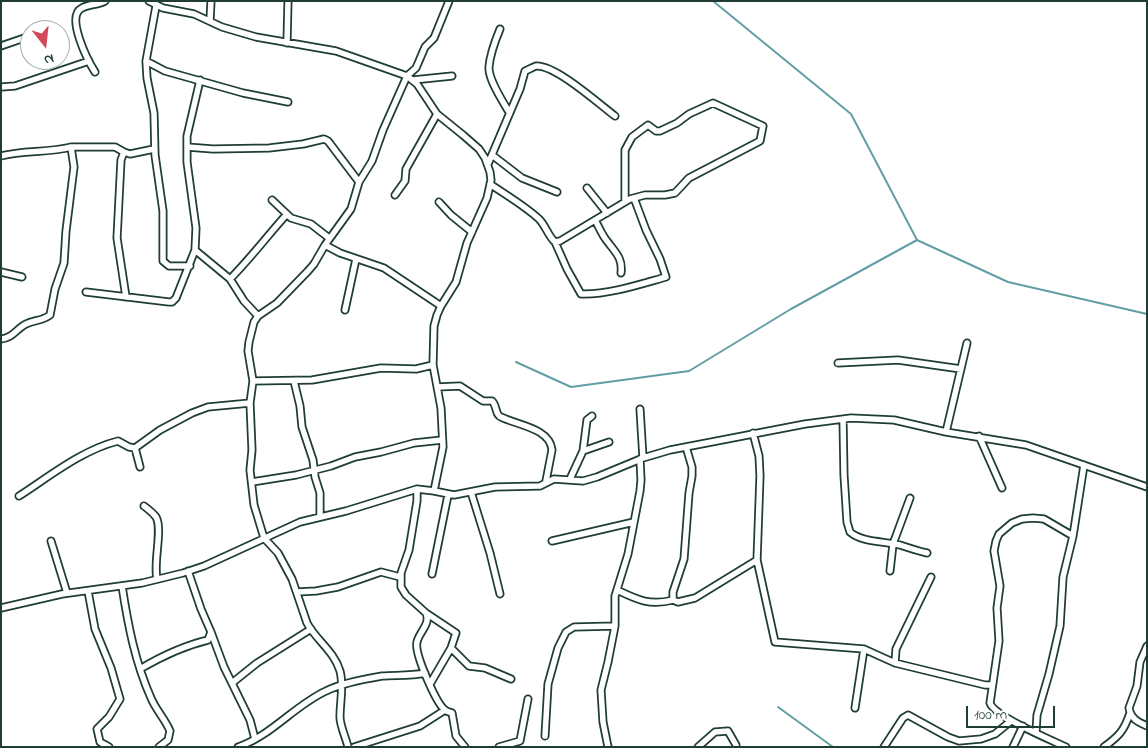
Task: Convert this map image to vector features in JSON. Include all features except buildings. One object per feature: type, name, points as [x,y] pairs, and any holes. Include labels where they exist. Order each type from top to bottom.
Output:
[{"type":"street","points":[[95,72],[89,61],[76,24],[76,17],[82,8],[105,1]]},
{"type":"street","points":[[149,1],[156,6],[194,14],[222,27],[256,37],[336,51],[407,76],[413,80],[437,114],[479,149],[488,164],[490,184],[482,213],[472,232],[456,282],[436,315],[434,326],[433,365],[441,408],[442,440],[434,491]]},
{"type":"street","points":[[210,21],[211,1]]},
{"type":"street","points":[[287,43],[288,1]]},
{"type":"street","points":[[348,747],[340,719],[342,685],[339,669],[330,651],[311,629],[292,579],[278,553],[264,538],[254,505],[250,403],[253,381],[248,351],[249,342],[254,322],[258,316],[277,303],[308,271],[314,264],[324,244],[351,209],[358,182],[372,161],[383,130],[407,76],[416,68],[425,48],[434,38],[450,1]]},
{"type":"street","points":[[156,6],[146,62],[154,113],[154,149],[162,211],[163,261],[169,266],[190,266]]},
{"type":"street","points":[[500,29],[491,53],[488,68],[496,88],[495,92],[509,112]]},
{"type":"street","points":[[1,46],[20,39]]},
{"type":"street","points":[[1,87],[15,86],[89,61]]},
{"type":"street","points":[[146,62],[165,72],[243,93],[288,102]]},
{"type":"street","points":[[488,164],[520,88],[525,71],[536,66],[551,71],[585,91],[615,116]]},
{"type":"street","points":[[413,80],[452,76]]},
{"type":"street","points":[[86,292],[172,302],[176,298],[195,250],[196,228],[187,162],[187,136],[200,80]]},
{"type":"street","points":[[555,242],[560,241],[634,198],[645,195],[675,193],[690,178],[760,140],[763,126],[713,102],[660,131],[656,131],[648,125],[632,137],[625,150],[625,202]]},
{"type":"street","points":[[396,195],[404,181],[406,168],[437,114]]},
{"type":"street","points":[[187,147],[268,148],[303,144],[324,139],[328,140],[358,182]]},
{"type":"street","points":[[1,156],[72,146],[114,147],[130,154],[154,149]]},
{"type":"street","points":[[1,339],[12,336],[27,323],[45,319],[50,315],[55,289],[64,263],[74,167],[72,146]]},
{"type":"street","points":[[124,152],[120,160],[117,230],[126,297]]},
{"type":"street","points":[[492,155],[522,178],[557,192]]},
{"type":"street","points":[[490,184],[540,220],[555,242],[581,294],[632,286],[666,277],[634,198]]},
{"type":"street","points":[[587,188],[607,213]]},
{"type":"street","points":[[272,200],[291,218],[310,224],[329,238]]},
{"type":"street","points":[[439,202],[451,215],[472,232]]},
{"type":"street","points":[[230,279],[287,214]]},
{"type":"street","points":[[595,220],[606,241],[617,252],[622,262],[621,273]]},
{"type":"street","points":[[324,244],[356,259],[382,267],[441,306]]},
{"type":"street","points":[[195,250],[230,279],[244,300],[258,316]]},
{"type":"street","points":[[345,310],[356,259]]},
{"type":"street","points":[[1,272],[22,277]]},
{"type":"street","points":[[946,432],[968,343]]},
{"type":"street","points":[[838,363],[898,360],[961,369]]},
{"type":"street","points":[[253,381],[317,379],[381,368],[416,369],[433,365]]},
{"type":"street","points":[[294,381],[300,406],[302,427],[313,460],[321,498],[320,516]]},
{"type":"street","points":[[437,387],[462,387],[483,401],[492,401],[495,404],[497,415],[500,417],[518,422],[544,434],[552,446],[546,481]]},
{"type":"street","points":[[19,496],[79,458],[106,444],[118,441],[128,447],[136,448],[160,430],[192,413],[208,407],[250,403]]},
{"type":"street","points":[[608,747],[603,722],[601,690],[615,626],[617,590],[628,554],[641,480],[640,409]]},
{"type":"street","points":[[570,479],[583,452],[587,420],[592,416]]},
{"type":"street","points":[[843,419],[844,475],[847,522],[850,532],[855,536],[865,539],[927,553]]},
{"type":"street","points":[[1,608],[67,593],[122,586],[188,571],[204,566],[287,527],[417,489],[454,496],[494,486],[540,486],[546,481],[554,479],[583,481],[641,459],[686,447],[805,424],[843,419],[894,420],[946,432],[1026,445],[1147,487]]},
{"type":"street","points":[[753,434],[759,456],[760,476],[756,560],[775,642],[864,649],[895,663],[985,685],[992,685]]},
{"type":"street","points":[[979,436],[1002,488]]},
{"type":"street","points":[[252,482],[296,476],[355,457],[414,443],[442,440]]},
{"type":"street","points":[[583,452],[609,442]]},
{"type":"street","points":[[673,600],[673,592],[684,559],[692,476],[692,467],[686,447]]},
{"type":"street","points":[[136,448],[140,467]]},
{"type":"street","points":[[1036,732],[1037,715],[1060,626],[1063,577],[1073,536],[1084,465]]},
{"type":"street","points":[[417,489],[417,501],[409,550],[400,578],[402,591],[426,613],[456,633],[451,648],[430,684]]},
{"type":"street","points":[[471,492],[490,553],[500,594]]},
{"type":"street","points":[[432,574],[448,495]]},
{"type":"street","points":[[890,571],[893,544],[910,498]]},
{"type":"street","points":[[144,506],[152,512],[158,522],[157,579]]},
{"type":"street","points":[[1066,747],[994,711],[991,707],[992,685],[999,641],[997,608],[1000,586],[994,551],[999,534],[1012,523],[1022,519],[1044,519],[1073,536]]},
{"type":"street","points":[[552,541],[634,522]]},
{"type":"street","points":[[51,541],[67,593]]},
{"type":"street","points":[[617,590],[643,602],[660,604],[673,600],[678,602],[695,598],[756,560]]},
{"type":"street","points":[[188,571],[201,609],[232,683],[250,720],[255,739]]},
{"type":"street","points":[[297,592],[338,587],[381,572],[400,578]]},
{"type":"street","points":[[895,663],[896,649],[931,577]]},
{"type":"street","points":[[122,586],[128,624],[140,669],[152,700],[170,731],[168,740],[160,747]]},
{"type":"street","points":[[88,590],[95,629],[111,668],[120,699],[109,717],[97,730],[100,742],[109,747]]},
{"type":"street","points":[[426,613],[428,622],[416,644],[433,694],[445,710],[452,713],[456,736],[465,747]]},
{"type":"street","points":[[545,736],[548,684],[558,648],[566,632],[574,627],[615,626]]},
{"type":"street","points":[[232,683],[257,663],[311,629]]},
{"type":"street","points":[[140,669],[187,645],[208,640],[211,632]]},
{"type":"street","points":[[1104,747],[1125,728],[1130,713],[1129,708],[1136,689],[1139,667],[1147,646]]},
{"type":"street","points":[[451,648],[469,666],[484,668],[511,679]]},
{"type":"street","points":[[854,708],[864,649]]},
{"type":"street","points":[[238,747],[255,739],[326,690],[383,676],[425,673]]},
{"type":"street","points":[[499,747],[520,741],[528,699]]},
{"type":"street","points":[[354,747],[420,726],[445,710]]},
{"type":"street","points":[[1130,713],[1137,721],[1147,726]]},
{"type":"street","points":[[884,747],[903,718],[908,715],[959,741],[981,739],[995,734],[1011,720]]},
{"type":"street","points":[[1013,747],[1023,726]]},
{"type":"street","points":[[698,747],[715,732],[728,731],[736,745]]},
{"type":"waterway","points":[[713,1],[851,114],[917,240],[1008,282],[1147,314]]},
{"type":"waterway","points":[[516,362],[571,387],[689,371],[791,309],[917,240]]},
{"type":"waterway","points":[[778,707],[833,747]]}]
